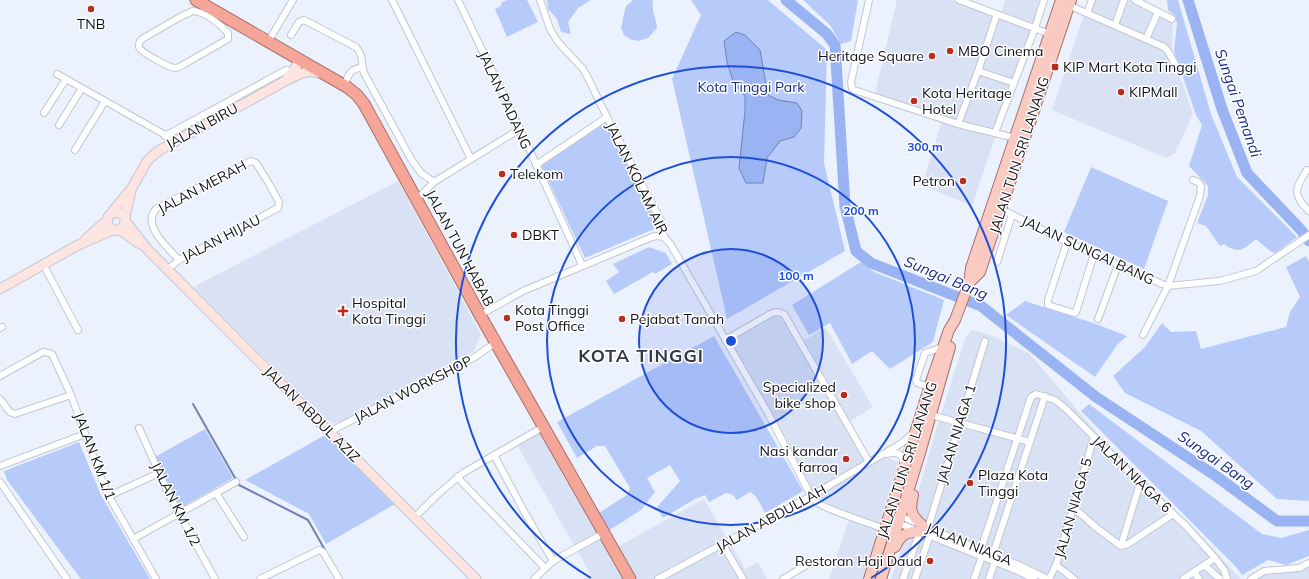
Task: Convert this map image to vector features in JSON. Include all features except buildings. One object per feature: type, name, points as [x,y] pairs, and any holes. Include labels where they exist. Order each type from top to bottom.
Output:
[{"type":"highway","name":"JALAN TUN HABAB","points":[[196,0],[221,20],[268,42],[344,86],[357,95],[364,104],[495,343],[630,579]]},
{"type":"main road","name":"JALAN TUN SRI LANANG","points":[[869,579],[943,347],[969,282],[971,268],[1050,34],[1065,2]]},
{"type":"main road","name":"JALAN TUN SRI LANANG","points":[[969,282],[980,272],[1065,2]]},
{"type":"main road","name":"JALAN TUN SRI LANANG","points":[[881,579],[931,415],[954,332],[955,320]]},
{"type":"main road","points":[[885,565],[900,537],[908,532],[923,528],[913,515],[910,508],[922,463],[920,453]]},
{"type":"street","points":[[268,42],[293,0]]},
{"type":"street","points":[[392,0],[472,159]]},
{"type":"street","name":"JALAN PADANG","points":[[458,0],[520,129],[582,265]]},
{"type":"street","name":"JALAN KOLAM AIR","points":[[540,0],[550,29],[558,42],[583,69],[587,76],[662,222],[664,237],[671,245],[769,415],[811,496],[820,504],[852,518],[888,520]]},
{"type":"street","points":[[869,0],[851,82],[852,88],[869,96],[958,124],[1015,138]]},
{"type":"street","points":[[959,0],[1050,34]]},
{"type":"street","points":[[978,7],[980,0]]},
{"type":"street","points":[[995,132],[1035,28],[1044,0]]},
{"type":"street","points":[[1087,13],[1092,0]]},
{"type":"street","points":[[1115,25],[1124,0]]},
{"type":"street","points":[[1135,0],[1172,19]]},
{"type":"street","points":[[1065,2],[1167,49],[1176,66]]},
{"type":"street","points":[[193,11],[221,20],[228,33],[228,39],[178,67],[170,66],[145,53],[139,48],[139,41],[142,38],[193,11]]},
{"type":"street","points":[[1146,39],[1158,12]]},
{"type":"street","points":[[958,124],[997,14]]},
{"type":"street","points":[[291,35],[299,22],[304,20],[356,47],[363,60],[362,67],[411,159],[421,173],[434,182]]},
{"type":"street","name":"JALAN BIRU","points":[[286,80],[298,64],[296,58]]},
{"type":"street","points":[[344,86],[349,73],[362,67]]},
{"type":"street","points":[[165,136],[284,71],[287,70],[293,72]]},
{"type":"street","name":"JALAN BIRU","points":[[78,245],[110,217],[132,188],[140,172],[153,155],[286,80],[306,71],[324,74]]},
{"type":"street","points":[[978,71],[1014,83]]},
{"type":"street","points":[[57,74],[176,141]]},
{"type":"street","points":[[44,113],[66,79]]},
{"type":"street","points":[[59,125],[82,88]]},
{"type":"street","points":[[76,150],[106,101]]},
{"type":"street","points":[[536,164],[607,117]]},
{"type":"street","points":[[417,199],[434,182],[520,129]]},
{"type":"street","name":"JALAN MERAH","points":[[179,260],[154,231],[151,224],[153,212],[157,208],[251,161],[258,165],[280,204],[277,210]]},
{"type":"street","points":[[1307,170],[1298,183],[1297,190],[1298,198],[1309,211]]},
{"type":"street","points":[[1143,335],[1168,286],[1200,196],[1200,186],[1198,182],[1193,180]]},
{"type":"street","name":"JALAN BIRU","points":[[125,219],[132,188]]},
{"type":"street","name":"JALAN SUNGAI BANG","points":[[1001,209],[1067,242],[1168,286],[1220,281],[1256,271],[1309,235]]},
{"type":"street","name":"JALAN HIJAU","points":[[168,270],[179,260],[277,210]]},
{"type":"street","points":[[118,212],[147,249],[108,226],[110,217],[118,212]]},
{"type":"street","points":[[997,262],[1012,215]]},
{"type":"street","points":[[0,289],[78,245],[124,227],[125,219]]},
{"type":"street","points":[[480,315],[523,290],[652,237],[664,237]]},
{"type":"street","points":[[1067,242],[1048,300],[1048,305],[1075,313],[1094,254]]},
{"type":"street","name":"JALAN ABDUL AZIZ","points":[[147,249],[476,579]]},
{"type":"street","points":[[42,264],[78,330]]},
{"type":"street","points":[[1098,319],[1118,265]]},
{"type":"street","points":[[725,340],[772,313],[778,312],[784,314],[869,462]]},
{"type":"street","name":"JALAN NIAGA 1","points":[[903,579],[923,528],[960,423],[984,341]]},
{"type":"street","name":"JALAN WORKSHOP","points":[[329,432],[476,357],[495,343]]},
{"type":"street","points":[[930,387],[919,384],[916,382],[916,378],[926,352],[943,347]]},
{"type":"street","name":"JALAN KM 1/1","points":[[0,376],[43,352],[49,352],[53,357],[71,395],[109,496],[156,579]]},
{"type":"street","points":[[981,549],[1032,395],[1036,394],[1045,396],[993,554]]},
{"type":"street","points":[[0,399],[11,413],[17,414],[71,395]]},
{"type":"street","name":"JALAN NIAGA 6","points":[[1045,396],[1061,404],[1140,483],[1186,526],[1215,558],[1224,570],[1228,579]]},
{"type":"street","points":[[931,415],[1030,442]]},
{"type":"street","name":"JALAN ABDULLAH","points":[[658,579],[811,496],[907,440],[918,426]]},
{"type":"street","points":[[415,517],[463,472],[494,456],[543,427]]},
{"type":"street","name":"JALAN KM 1/2","points":[[139,428],[179,514],[215,579]]},
{"type":"street","points":[[0,466],[86,434]]},
{"type":"street","name":"JALAN NIAGA 5","points":[[1048,579],[1056,565],[1094,437]]},
{"type":"street","points":[[882,454],[896,452],[902,455],[902,475]]},
{"type":"street","points":[[494,456],[553,561]]},
{"type":"street","points":[[109,496],[159,473]]},
{"type":"street","points":[[458,477],[545,568]]},
{"type":"street","points":[[133,540],[236,482]]},
{"type":"street","points":[[1121,546],[1140,483]]},
{"type":"street","points":[[1,485],[67,579]]},
{"type":"street","points":[[216,493],[244,537]]},
{"type":"street","points":[[1073,507],[1098,529],[1121,546]]},
{"type":"street","points":[[1121,546],[1128,544],[1173,514]]},
{"type":"street","points":[[888,520],[898,524]]},
{"type":"street","name":"JALAN NIAGA","points":[[888,520],[898,524],[923,528],[981,549],[1048,579]]},
{"type":"street","name":"JALAN NIAGA","points":[[923,528],[930,535],[1034,579]]},
{"type":"street","points":[[534,579],[553,561],[604,533]]},
{"type":"street","points":[[916,579],[930,535]]},
{"type":"street","points":[[723,545],[743,579]]},
{"type":"street","points":[[260,579],[319,550],[322,552],[339,579]]},
{"type":"street","points":[[974,579],[982,556]]},
{"type":"street","points":[[1183,579],[1215,558]]},
{"type":"street","points":[[989,579],[995,562]]},
{"type":"street","points":[[783,579],[810,563]]},
{"type":"street","points":[[1251,579],[1264,571],[1299,568],[1309,563]]},
{"type":"street","points":[[1056,565],[1074,579]]},
{"type":"street","points":[[1204,565],[1220,579]]},
{"type":"street","points":[[1194,572],[1199,579]]},
{"type":"shaded area","points":[[897,0],[966,0],[1001,13],[1005,0],[1046,0],[996,135],[972,206],[922,185],[942,121],[874,99]]},
{"type":"shaded area","points":[[1089,0],[1141,0],[1173,17],[1172,53],[1193,114],[1175,153],[1166,158],[1052,110]]},
{"type":"shaded area","points":[[736,32],[745,35],[760,50],[768,95],[778,100],[797,103],[802,111],[801,128],[794,137],[780,141],[767,158],[763,183],[746,183],[739,168],[745,111],[745,96],[733,81],[727,62],[724,41]]},
{"type":"shaded area","name":"Hospital Kota Tinggi","points":[[398,181],[481,334],[474,351],[342,422],[334,423],[327,420],[194,288],[199,284]]},
{"type":"shaded area","points":[[775,315],[783,317],[799,343],[826,328],[873,407],[849,422],[872,462],[883,456],[898,462],[863,579],[829,579],[849,520],[818,506],[725,344]]},
{"type":"shaded area","points":[[972,330],[990,335],[1029,353],[1097,433],[1188,522],[1241,579],[891,579],[966,336]]},
{"type":"shaded area","points":[[540,432],[624,579],[584,579],[591,575],[517,445]]},
{"type":"shaded area","points":[[704,499],[745,569],[758,562],[767,579],[635,579],[617,547]]},
{"type":"shaded area","points":[[1309,560],[1309,579],[1246,579],[1263,569],[1300,565]]},
{"type":"green space","points":[[507,0],[527,0],[538,22],[507,37],[495,9],[501,6],[502,2]]},
{"type":"green space","points":[[547,0],[591,0],[578,8],[568,22],[571,34],[561,32],[557,19],[548,9]]},
{"type":"green space","points":[[633,0],[653,0],[657,28],[648,38],[638,41],[630,39],[624,35],[621,28],[626,6]]},
{"type":"green space","name":"Kota Tinggi Park","points":[[691,0],[768,0],[827,50],[824,163],[845,251],[727,319],[672,79],[701,15]]},
{"type":"green space","points":[[803,0],[858,0],[851,41],[841,44],[830,25]]},
{"type":"green space","points":[[1167,0],[1178,0],[1211,114],[1237,177],[1297,237],[1275,253],[1270,251],[1256,239],[1245,248],[1238,250],[1224,244],[1220,246],[1206,226],[1197,223],[1208,195],[1208,186],[1189,166],[1202,125],[1196,115],[1174,51],[1177,24],[1175,16],[1168,10]]},
{"type":"green space","points":[[603,122],[608,124],[659,227],[585,258],[541,165]]},
{"type":"green space","points":[[1091,167],[1168,201],[1144,269],[1064,232]]},
{"type":"green space","points":[[649,247],[666,253],[672,264],[655,274],[653,272],[614,294],[606,281],[619,272],[613,264]]},
{"type":"green space","points":[[1306,256],[1309,262],[1309,501],[1277,499],[1201,431],[1125,393],[1113,376],[1145,347],[1162,323],[1171,332],[1196,331],[1201,349],[1286,327],[1290,312],[1300,297],[1286,267]]},
{"type":"green space","points":[[861,262],[874,272],[944,300],[933,342],[890,369],[872,351],[852,364],[830,323],[809,335],[792,305]]},
{"type":"green space","points":[[1025,301],[1096,324],[1127,336],[1117,345],[1095,377],[1006,315]]},
{"type":"green space","points":[[714,336],[803,491],[765,513],[757,498],[750,492],[737,500],[733,495],[726,493],[709,502],[705,495],[695,499],[663,518],[657,507],[680,481],[670,465],[647,478],[655,492],[641,510],[608,531],[599,513],[627,495],[630,488],[605,446],[597,446],[577,458],[557,422]]},
{"type":"green space","points":[[1089,404],[1262,534],[1281,538],[1309,530],[1309,556],[1286,565],[1268,560],[1242,575],[1236,567],[1081,411]]},
{"type":"green space","points":[[205,429],[233,478],[184,506],[176,502],[155,457]]},
{"type":"green space","points":[[327,434],[395,504],[326,544],[309,514],[245,480]]},
{"type":"green space","points":[[79,442],[101,495],[150,579],[81,579],[7,480],[4,471]]},
{"type":"waterway","name":"Sungai Bang","points":[[786,0],[827,34],[835,45],[845,206],[856,251],[871,263],[981,306],[1096,397],[1216,476],[1277,521],[1309,521]]},
{"type":"waterway","name":"Sungai Pemandi","points":[[1188,0],[1222,109],[1247,173],[1301,230],[1309,241]]},
{"type":"waterway","points":[[193,404],[239,485],[308,520],[325,550]]},
{"type":"place","name":"TNB","points":[[91,9]]},
{"type":"place","name":"MBO Cinema","points":[[950,51]]},
{"type":"place","name":"Heritage Square","points":[[932,56]]},
{"type":"place","name":"KIP Mart Kota Tinggi","points":[[1055,67]]},
{"type":"place","name":"KIPMall","points":[[1121,92]]},
{"type":"place","name":"Kota Heritage Hotel","points":[[914,101]]},
{"type":"place","name":"Telekom","points":[[502,174]]},
{"type":"place","name":"Petron","points":[[963,181]]},
{"type":"place","name":"DBKT","points":[[514,235]]},
{"type":"place","name":"Hospital Kota Tinggi","points":[[343,311]]},
{"type":"place","name":"Kota Tinggi Post Office","points":[[507,318]]},
{"type":"place","name":"Pejabat Tanah","points":[[622,319]]},
{"type":"place","name":"Specialized bike shop","points":[[844,395]]},
{"type":"place","name":"Nasi kandar farroq","points":[[846,459]]},
{"type":"place","name":"Plaza Kota Tinggi","points":[[970,483]]},
{"type":"place","name":"Restoran Haji Daud","points":[[930,561]]},
{"type":"district","name":"KOTA TINGGI","points":[[641,356]]}]
